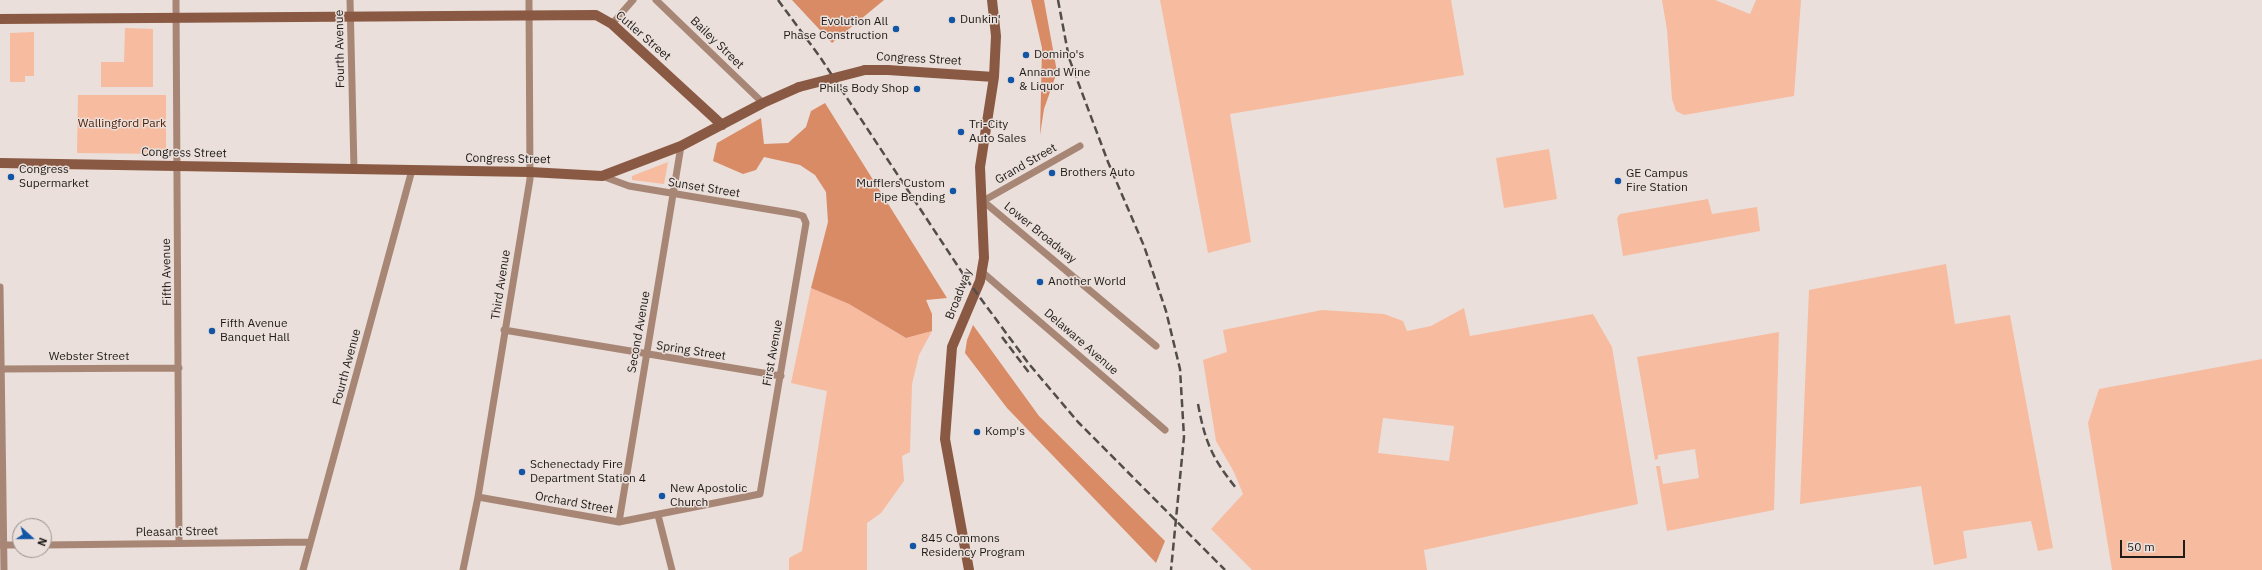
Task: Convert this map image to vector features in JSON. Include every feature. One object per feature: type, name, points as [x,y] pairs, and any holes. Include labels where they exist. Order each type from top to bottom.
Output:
[{"type":"street","name":"Fifth Avenue","points":[[176,0],[179,543]]},
{"type":"street","name":"Fourth Avenue","points":[[350,0],[354,169]]},
{"type":"street","name":"Third Avenue","points":[[463,570],[478,497],[530,172],[529,0]]},
{"type":"street","points":[[612,24],[633,0]]},
{"type":"street","name":"Bailey Street","points":[[656,0],[763,103]]},
{"type":"street","name":"Broadway","points":[[969,570],[945,439],[952,347],[982,272],[984,258],[983,201],[980,167],[994,77],[996,36],[992,0]]},
{"type":"street","name":"Cutler Street","points":[[0,19],[596,15],[612,24],[722,125]]},
{"type":"street","name":"Congress Street","points":[[0,163],[530,172],[602,176],[681,146],[763,103],[799,87],[865,70],[888,70],[994,77]]},
{"type":"street","name":"Second Avenue","points":[[619,522],[681,146]]},
{"type":"street","name":"Grand Street","points":[[983,201],[1080,146]]},
{"type":"street","name":"Fourth Avenue","points":[[304,570],[310,542],[412,170]]},
{"type":"street","name":"Sunset Street","points":[[602,176],[629,186],[674,195],[803,216]]},
{"type":"street","name":"Lower Broadway","points":[[983,201],[1156,346]]},
{"type":"street","name":"First Avenue","points":[[760,494],[806,223],[803,216]]},
{"type":"street","name":"Delaware Avenue","points":[[982,272],[1165,430]]},
{"type":"street","points":[[0,287],[2,545],[4,570]]},
{"type":"street","name":"Spring Street","points":[[504,330],[647,355],[781,376]]},
{"type":"street","name":"Webster Street","points":[[1,369],[179,368]]},
{"type":"street","name":"Orchard Street","points":[[478,497],[619,522],[760,494]]},
{"type":"street","points":[[658,515],[672,570]]},
{"type":"street","name":"Pleasant Street","points":[[52,545],[310,542]]},
{"type":"green space","points":[[1160,0],[1451,0],[1464,75],[1230,114],[1251,242],[1208,253]]},
{"type":"green space","points":[[1662,0],[1715,0],[1750,14],[1756,0],[1801,0],[1794,96],[1684,115],[1676,111],[1672,99],[1667,30]]},
{"type":"green space","points":[[125,28],[153,29],[153,87],[101,87],[101,62],[124,62]]},
{"type":"green space","points":[[34,32],[34,76],[25,76],[25,82],[10,82],[10,33]]},
{"type":"green space","name":"Wallingford Park","points":[[78,95],[166,95],[166,154],[77,153]]},
{"type":"green space","points":[[1549,149],[1557,199],[1504,208],[1496,158]]},
{"type":"green space","points":[[668,162],[664,184],[632,180],[632,176]]},
{"type":"green space","points":[[1708,199],[1712,214],[1757,207],[1760,231],[1623,256],[1617,218],[1620,214]]},
{"type":"green space","points":[[1946,264],[1955,324],[2010,315],[2053,548],[2038,551],[2031,521],[1963,531],[1967,558],[1934,565],[1921,486],[1800,504],[1809,290]]},
{"type":"green space","points":[[811,288],[849,304],[906,338],[932,331],[919,355],[912,384],[910,452],[902,456],[904,481],[881,513],[867,523],[867,570],[789,570],[789,558],[802,551],[827,391],[791,383]]},
{"type":"green space","points":[[1464,308],[1470,336],[1593,314],[1612,347],[1638,504],[1424,550],[1427,570],[1252,570],[1211,529],[1243,494],[1234,472],[1216,441],[1203,360],[1227,352],[1223,330],[1322,310],[1384,314],[1403,321],[1407,331],[1431,326]],"holes":[[[1383,418],[1454,426],[1449,461],[1378,453]]]},
{"type":"green space","points":[[1779,332],[1774,510],[1667,531],[1656,466],[1660,466],[1663,484],[1699,478],[1695,449],[1658,455],[1658,459],[1655,460],[1637,357]]},
{"type":"green space","points":[[2262,359],[2262,570],[2112,570],[2088,423],[2099,389]]},
{"type":"shaded area","points":[[792,0],[884,0],[832,43]]},
{"type":"shaded area","points":[[1031,0],[1044,0],[1057,72],[1044,109],[1040,135],[1042,48]]},
{"type":"shaded area","points":[[825,103],[947,298],[926,300],[932,314],[932,331],[906,338],[849,304],[811,288],[828,222],[826,192],[815,175],[800,165],[764,157],[756,170],[743,174],[713,161],[717,143],[761,118],[764,144],[788,143],[806,127],[811,111]]},
{"type":"shaded area","points":[[973,325],[1039,416],[1165,541],[1156,563],[1007,408],[965,353],[967,340]]},
{"type":"railway","points":[[778,0],[820,57],[967,280],[1029,364],[1078,422],[1225,570]]},
{"type":"railway","points":[[1058,0],[1069,58],[1108,162],[1144,246],[1166,311],[1180,369],[1184,437],[1171,570]]},
{"type":"railway","points":[[1002,337],[1030,374]]},
{"type":"railway","points":[[1198,404],[1207,439],[1215,458],[1236,488]]},
{"type":"place","name":"Dunkin'","points":[[952,20]]},
{"type":"place","name":"Evolution All Phase Construction","points":[[896,29]]},
{"type":"place","name":"Domino's","points":[[1026,55]]},
{"type":"place","name":"Annand Wine & Liquor","points":[[1011,80]]},
{"type":"place","name":"Phil's Body Shop","points":[[917,89]]},
{"type":"place","name":"Tri-City Auto Sales","points":[[961,132]]},
{"type":"place","name":"Brothers Auto","points":[[1052,173]]},
{"type":"place","name":"Congress Supermarket","points":[[11,177]]},
{"type":"place","name":"GE Campus Fire Station","points":[[1618,181]]},
{"type":"place","name":"Mufflers Custom Pipe Bending","points":[[953,191]]},
{"type":"place","name":"Another World","points":[[1040,282]]},
{"type":"place","name":"Fifth Avenue Banquet Hall","points":[[212,331]]},
{"type":"place","name":"Komp's","points":[[977,432]]},
{"type":"place","name":"Schenectady Fire Department Station 4","points":[[522,472]]},
{"type":"place","name":"New Apostolic Church","points":[[662,496]]},
{"type":"place","name":"845 Commons Residency Program","points":[[913,546]]}]
